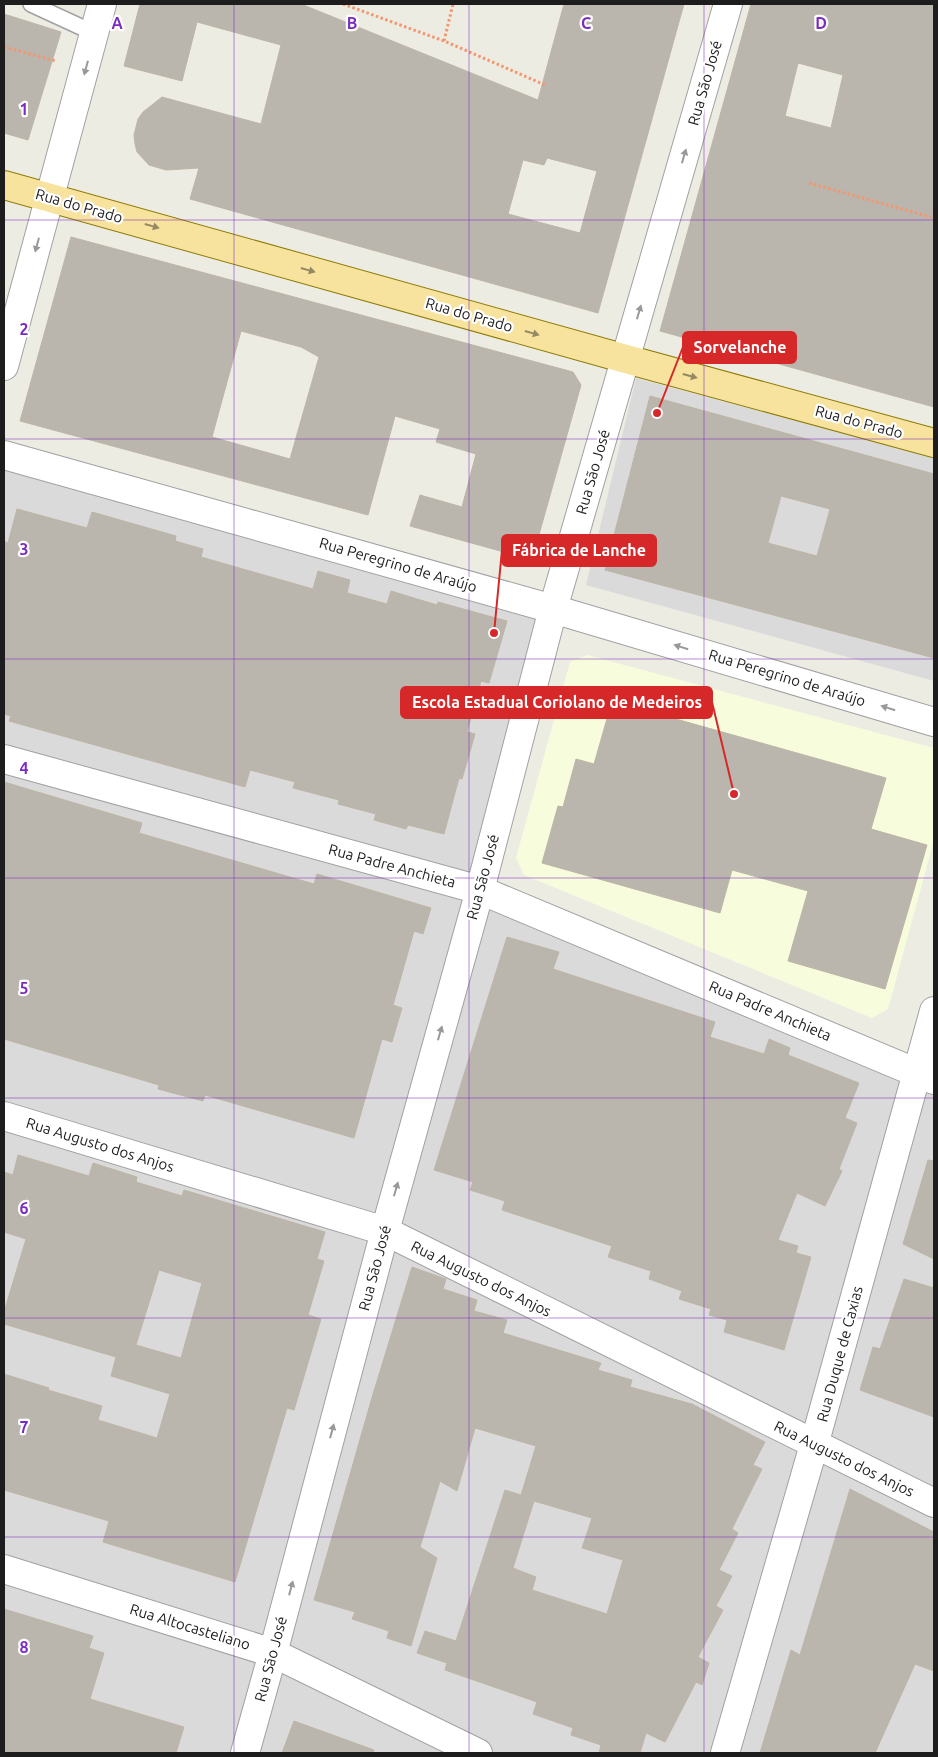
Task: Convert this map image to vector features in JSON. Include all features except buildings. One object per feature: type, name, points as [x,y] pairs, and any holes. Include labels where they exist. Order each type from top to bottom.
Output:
[{"type":"main road","name":"Rua do Prado","points":[[4,185],[934,443]]},
{"type":"street","points":[[4,366],[102,4]]},
{"type":"street","name":"Rua São José","points":[[245,1753],[385,1231],[480,890],[553,609],[728,4]]},
{"type":"street","name":"Rua Peregrino de Araújo","points":[[4,455],[553,609],[934,722]]},
{"type":"street","name":"Rua Padre Anchieta","points":[[4,760],[480,890],[926,1076]]},
{"type":"street","name":"Rua Duque de Caxias","points":[[725,1753],[814,1445],[926,1076],[934,1011]]},
{"type":"street","name":"Rua Augusto dos Anjos","points":[[4,1116],[385,1231],[934,1503]]},
{"type":"street","name":"Rua Altocasteliano","points":[[4,1569],[273,1653],[478,1753]]},
{"type":"lane","points":[[31,4],[94,33]]},
{"type":"path","points":[[343,4],[444,41],[545,85]]},
{"type":"path","points":[[444,41],[453,4]]},
{"type":"path","points":[[4,47],[53,61],[87,64]]},
{"type":"path","points":[[809,182],[934,218]]},
{"type":"shaded area","points":[[636,378],[934,458],[934,681],[586,585]]},
{"type":"shaded area","points":[[4,455],[559,602],[480,890],[924,1063],[934,1028],[934,1753],[4,1753]]},
{"type":"shaded area","points":[[587,655],[934,748],[934,840],[888,1009],[872,1018],[524,875],[516,858],[570,662]]},
{"type":"place","name":"Sorvelanche","points":[[657,413]]},
{"type":"place","name":"Fábrica de Lanche","points":[[494,633]]},
{"type":"place","name":"Escola Estadual Coriolano de Medeiros","points":[[734,794]]}]
